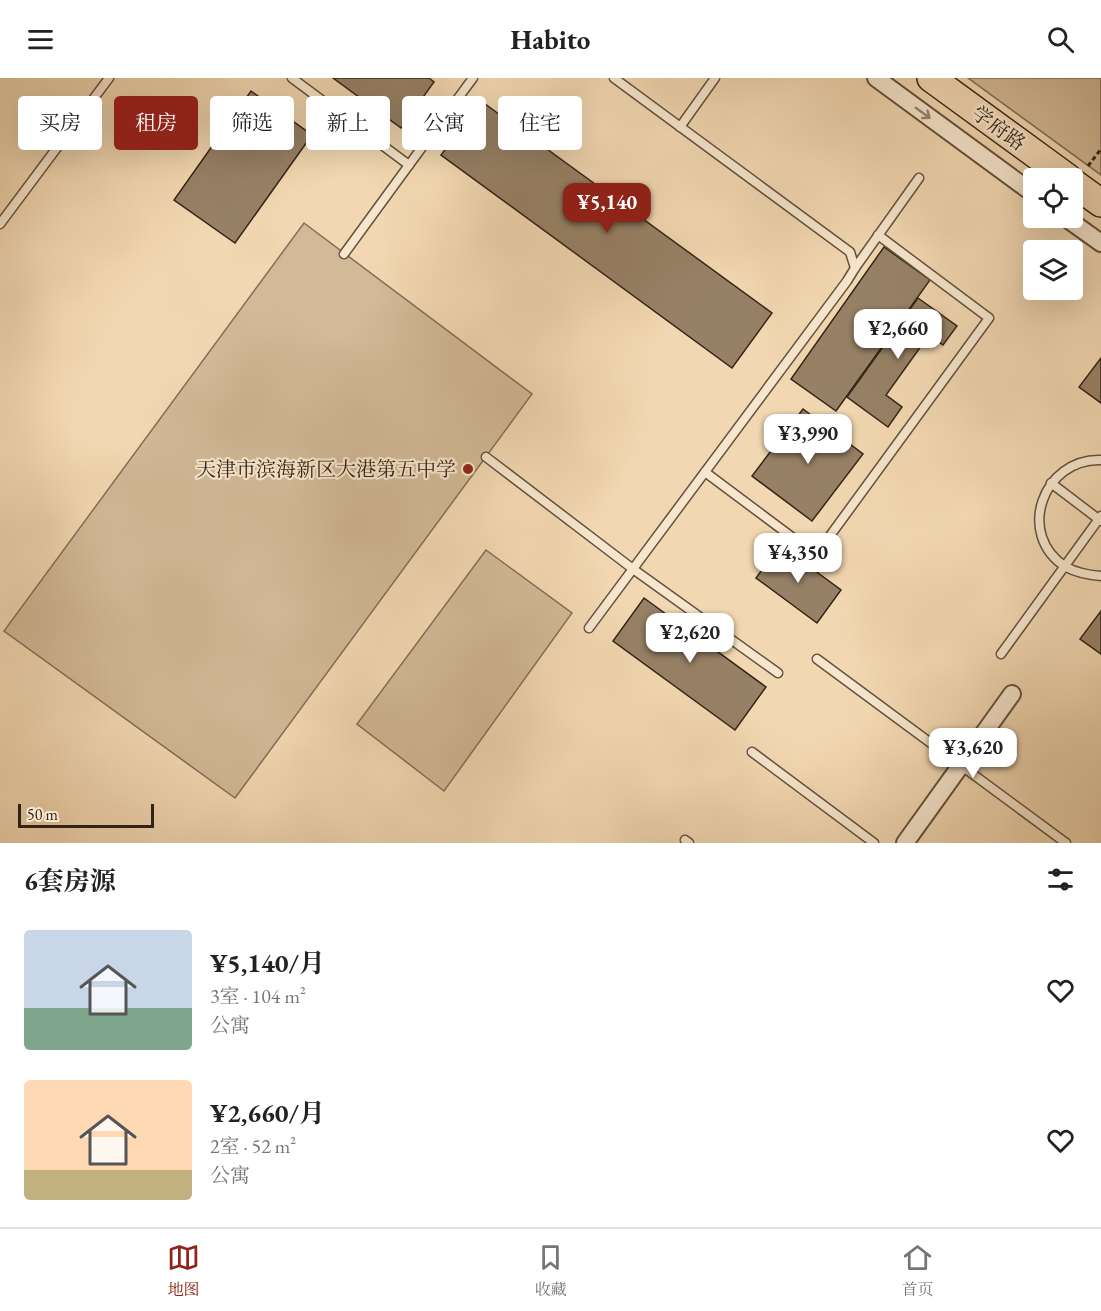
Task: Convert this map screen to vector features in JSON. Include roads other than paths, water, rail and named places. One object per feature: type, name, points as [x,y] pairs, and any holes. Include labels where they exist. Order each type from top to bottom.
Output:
[{"type":"highway","name":"学府路","points":[[931,78],[1054,168]]},
{"type":"highway","points":[[1083,190],[1101,203]]},
{"type":"street","points":[[876,78],[1023,186]]},
{"type":"street","points":[[1080,228],[1101,243]]},
{"type":"street","points":[[905,843],[1012,694]]},
{"type":"lane","points":[[0,224],[110,78]]},
{"type":"lane","points":[[292,78],[409,165]]},
{"type":"lane","points":[[344,254],[473,78]]},
{"type":"lane","points":[[614,78],[850,252],[855,268]]},
{"type":"lane","points":[[680,127],[716,78]]},
{"type":"lane","points":[[589,628],[847,281],[919,178]]},
{"type":"lane","points":[[705,472],[816,555],[989,318],[878,235]]},
{"type":"lane","points":[[486,457],[633,568],[778,673]]},
{"type":"lane","points":[[1101,460],[1080,462],[1064,470],[1051,483],[1042,499],[1039,518],[1042,536],[1050,552],[1065,566],[1081,574],[1101,576]]},
{"type":"lane","points":[[1001,654],[1100,518],[1051,483]]},
{"type":"lane","points":[[817,659],[1066,843]]},
{"type":"lane","points":[[752,752],[874,843]]},
{"type":"place","name":"天津市滨海新区大港第五中学","points":[[468,469]]}]
